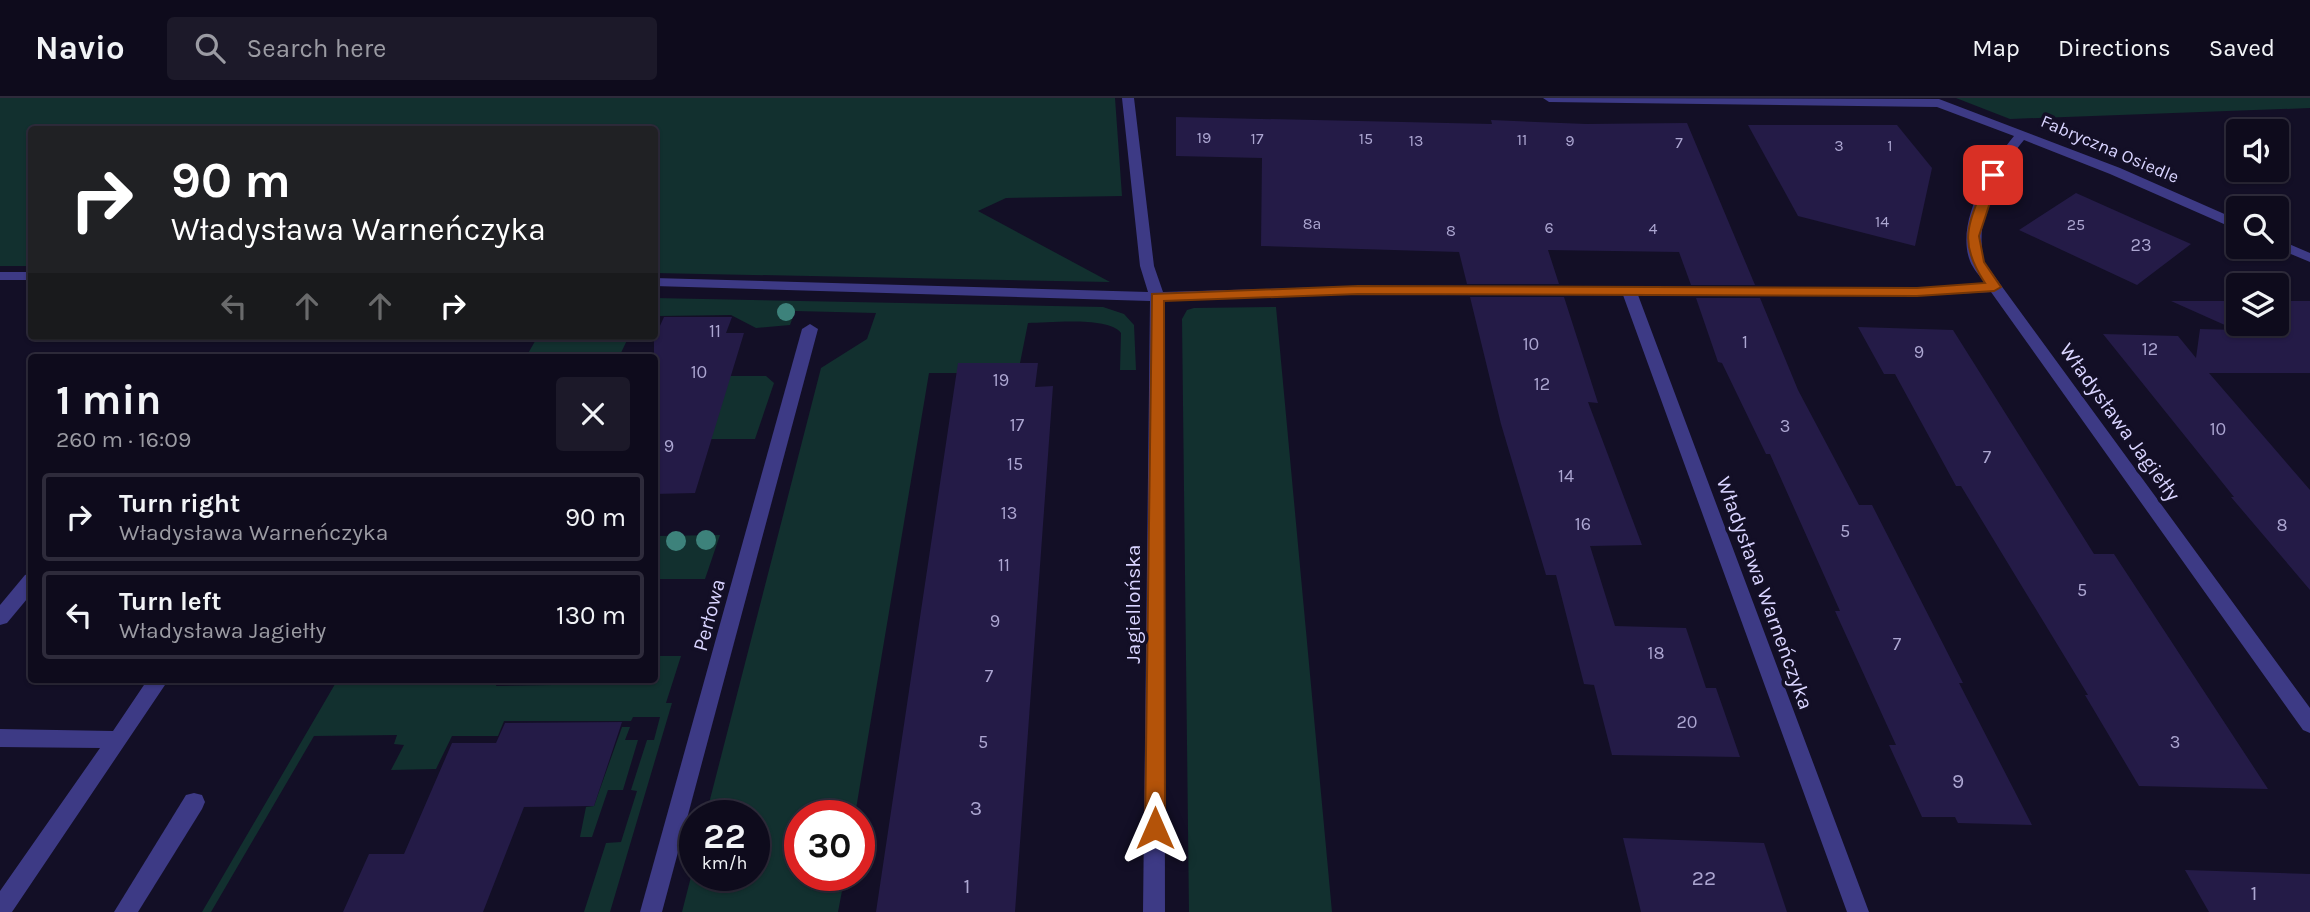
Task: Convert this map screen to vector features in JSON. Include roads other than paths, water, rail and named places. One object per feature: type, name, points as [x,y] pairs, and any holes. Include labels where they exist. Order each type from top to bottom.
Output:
[{"type":"street","name":"Jagiellońska","points":[[1128,98],[1147,266],[1157,297],[1154,912]]},
{"type":"street","name":"Fabryczna Osiedle","points":[[1549,98],[1926,101],[1951,106],[2022,134],[2226,220]]},
{"type":"street","name":"Władysława Jagiełły","points":[[2022,134],[2006,152],[1993,175],[1973,236],[1977,262],[2310,724]]},
{"type":"street","points":[[2289,248],[2310,258]]},
{"type":"street","points":[[0,276],[28,276]]},
{"type":"street","points":[[658,282],[1157,297],[1358,290],[1917,292],[1994,287]]},
{"type":"street","name":"Władysława Warneńczyka","points":[[1629,290],[1858,912]]},
{"type":"street","name":"Perłowa","points":[[651,912],[810,329]]},
{"type":"street","points":[[0,618],[28,585]]},
{"type":"street","points":[[0,910],[156,683]]},
{"type":"street","points":[[0,738],[118,740]]},
{"type":"street","points":[[125,912],[194,802]]}]
